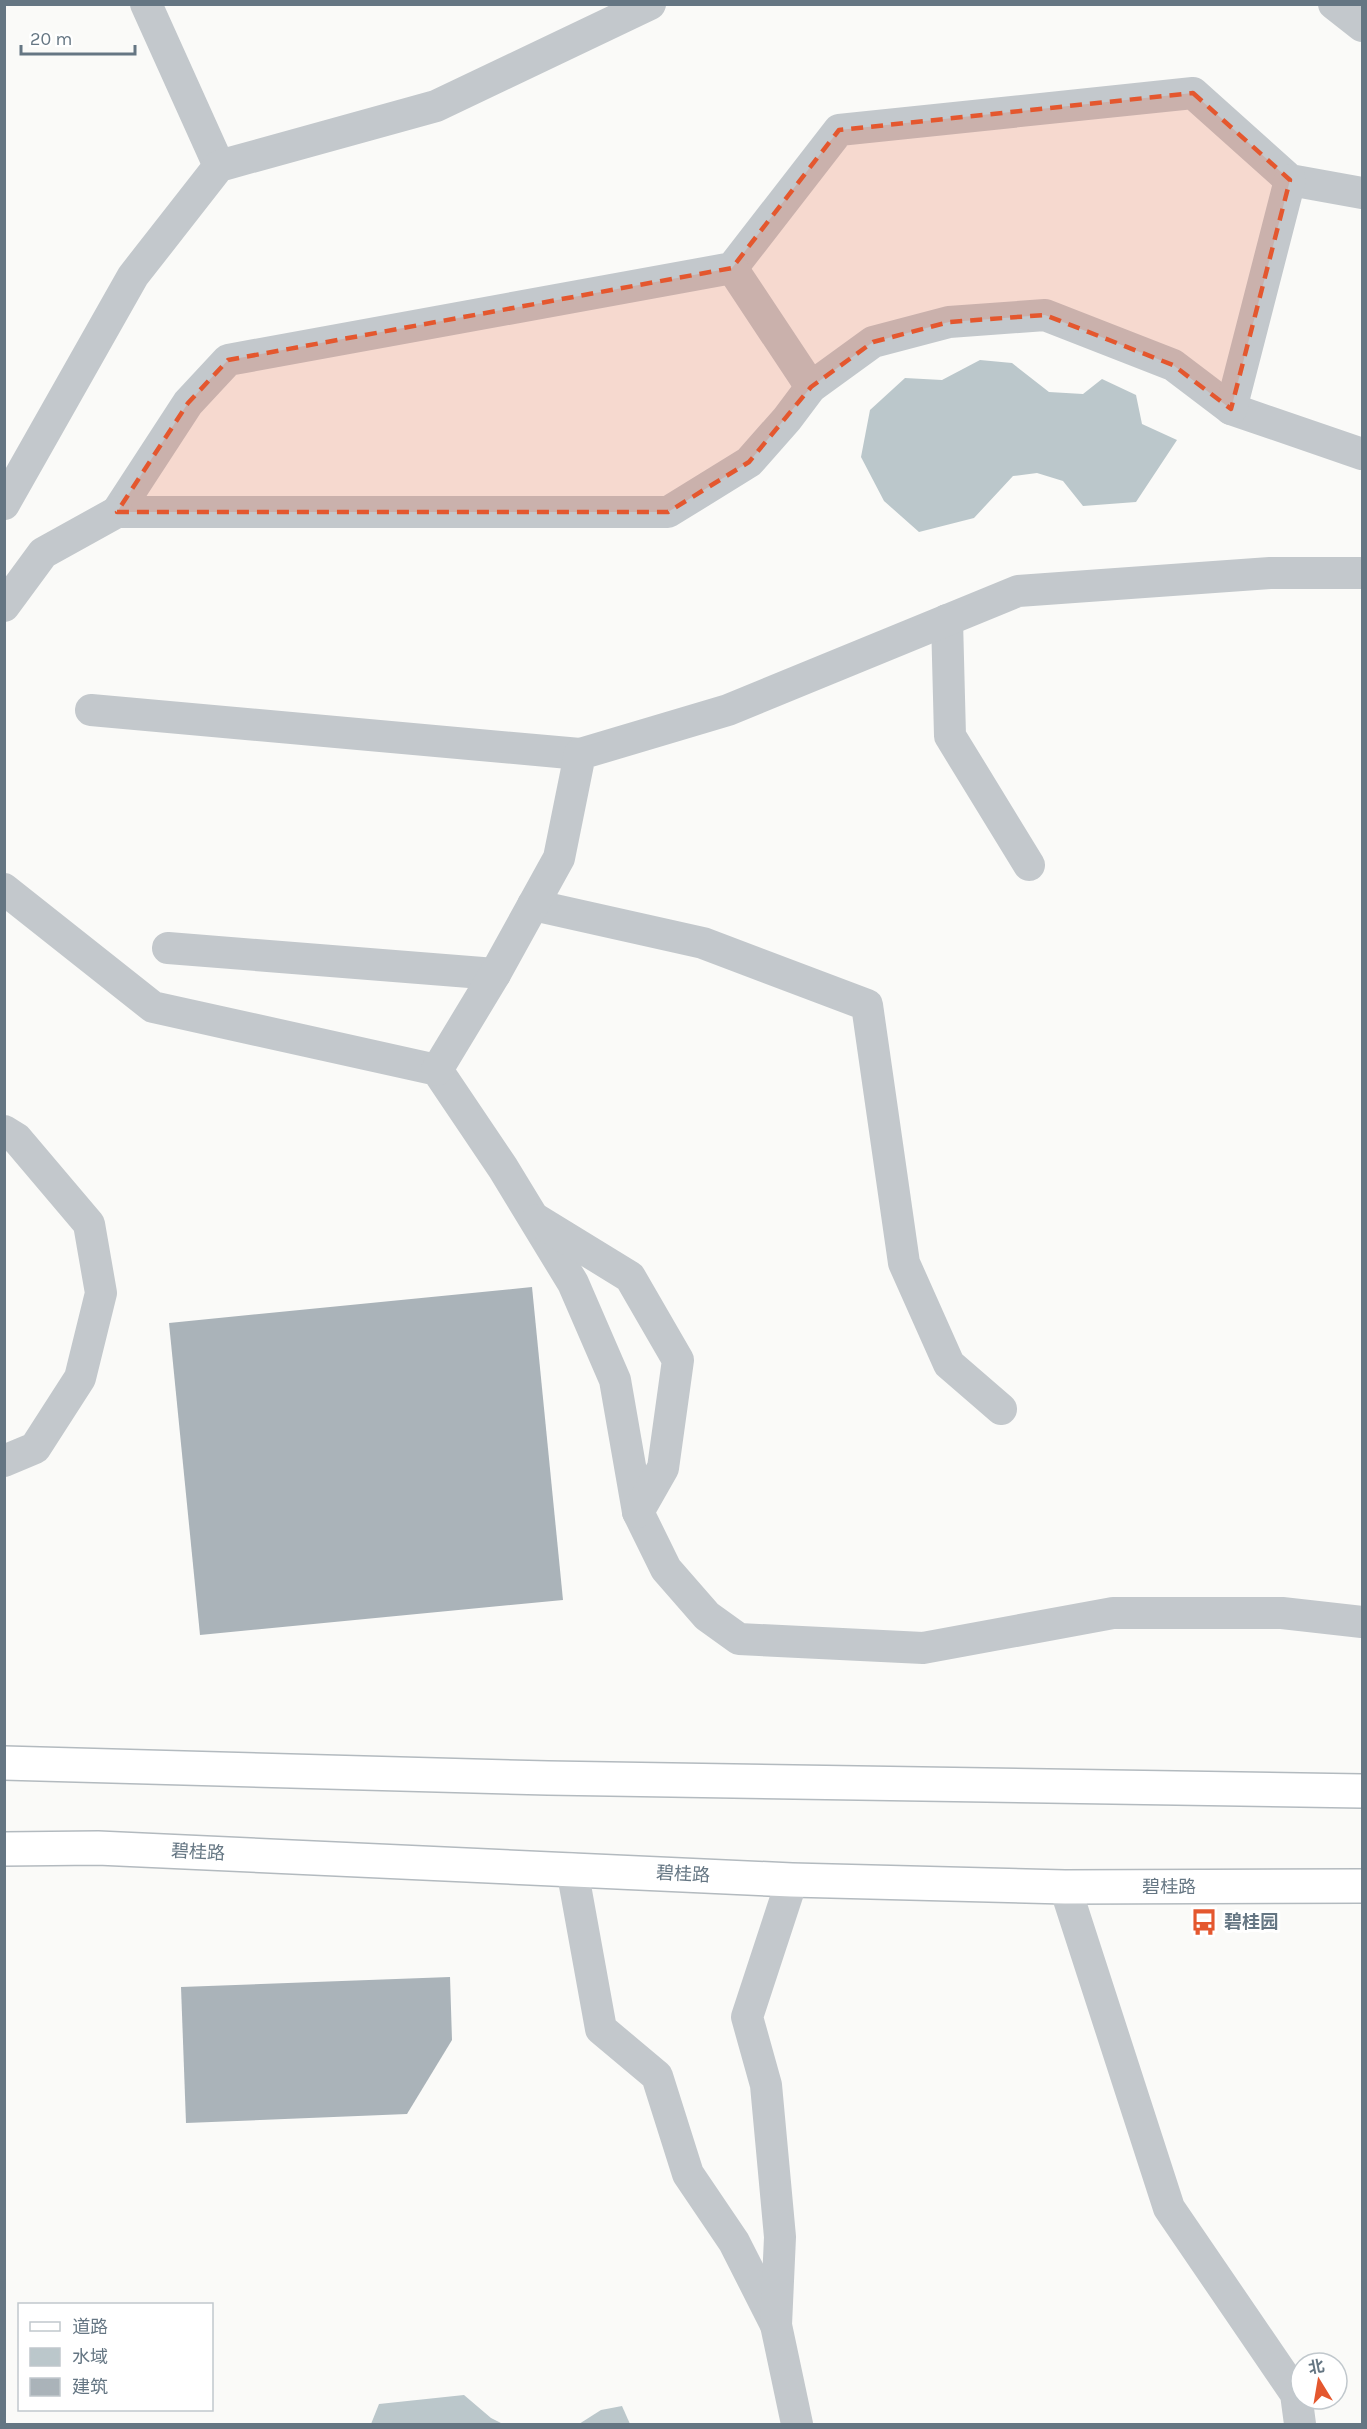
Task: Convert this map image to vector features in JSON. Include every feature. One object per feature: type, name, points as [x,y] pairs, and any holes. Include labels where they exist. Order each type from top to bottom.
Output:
[{"type":"street","points":[[146,4],[219,166]]},
{"type":"street","points":[[4,504],[134,276],[219,166],[436,106],[650,4]]},
{"type":"street","points":[[1334,4],[1362,27]]},
{"type":"street","points":[[4,606],[43,553],[117,512],[188,403],[228,360],[732,268],[839,130],[1193,93],[1290,180],[1362,193]]},
{"type":"street","points":[[1231,409],[1290,180]]},
{"type":"street","points":[[732,268],[811,387]]},
{"type":"street","points":[[117,512],[668,512],[749,462],[787,419],[811,387],[873,342],[949,322],[1045,315],[1173,365],[1231,409],[1362,454]]},
{"type":"street","points":[[91,710],[580,754],[728,710],[1018,591],[1270,573],[1362,573]]},
{"type":"street","points":[[947,620],[950,736],[1029,865]]},
{"type":"street","points":[[437,1070],[495,974],[559,858],[580,754]]},
{"type":"street","points":[[4,889],[153,1007],[437,1070],[573,1283],[615,1380],[638,1512],[666,1569],[707,1616],[740,1639],[923,1648],[1113,1613],[1282,1612],[1362,1622]]},
{"type":"street","points":[[533,905],[703,943],[867,1005],[904,1263],[950,1364],[1001,1408]]},
{"type":"street","points":[[168,948],[495,974]]},
{"type":"street","points":[[4,1131],[17,1139],[89,1224],[101,1293],[80,1378],[35,1448],[4,1461]]},
{"type":"street","points":[[532,1217],[630,1277],[678,1360],[663,1468],[638,1512]]},
{"type":"street","points":[[4,1763],[560,1778],[1362,1791]]},
{"type":"street","name":"碧桂路","points":[[4,1849],[98,1848],[792,1880],[1065,1887],[1362,1886]]},
{"type":"street","points":[[572,1869],[601,2029],[657,2076],[687,2174],[734,2242],[776,2325]]},
{"type":"street","points":[[792,1880],[747,2017],[766,2085],[780,2237],[776,2325],[797,2424]]},
{"type":"street","points":[[1065,1887],[1169,2208],[1296,2394],[1300,2424]]},
{"type":"highlighted area","points":[[1193,93],[1290,180],[1231,409],[1173,365],[1045,315],[949,322],[873,342],[811,387],[749,462],[668,512],[117,512],[188,403],[228,360],[732,268],[839,130]]},
{"type":"water","points":[[980,360],[1012,363],[1049,392],[1083,394],[1102,379],[1136,395],[1142,424],[1177,440],[1136,502],[1083,506],[1063,481],[1037,473],[1013,476],[974,518],[919,532],[884,501],[861,457],[870,410],[905,378],[942,380]]},
{"type":"water","points":[[464,2395],[491,2418],[503,2424],[371,2424],[379,2404]]},
{"type":"water","points":[[622,2406],[630,2424],[579,2424],[601,2410]]},
{"type":"building","points":[[532,1287],[563,1600],[200,1635],[169,1323]]},
{"type":"building","points":[[450,1977],[452,2040],[407,2114],[186,2123],[181,1987]]},
{"type":"place","name":"碧桂园","points":[[1204,1922]]}]
